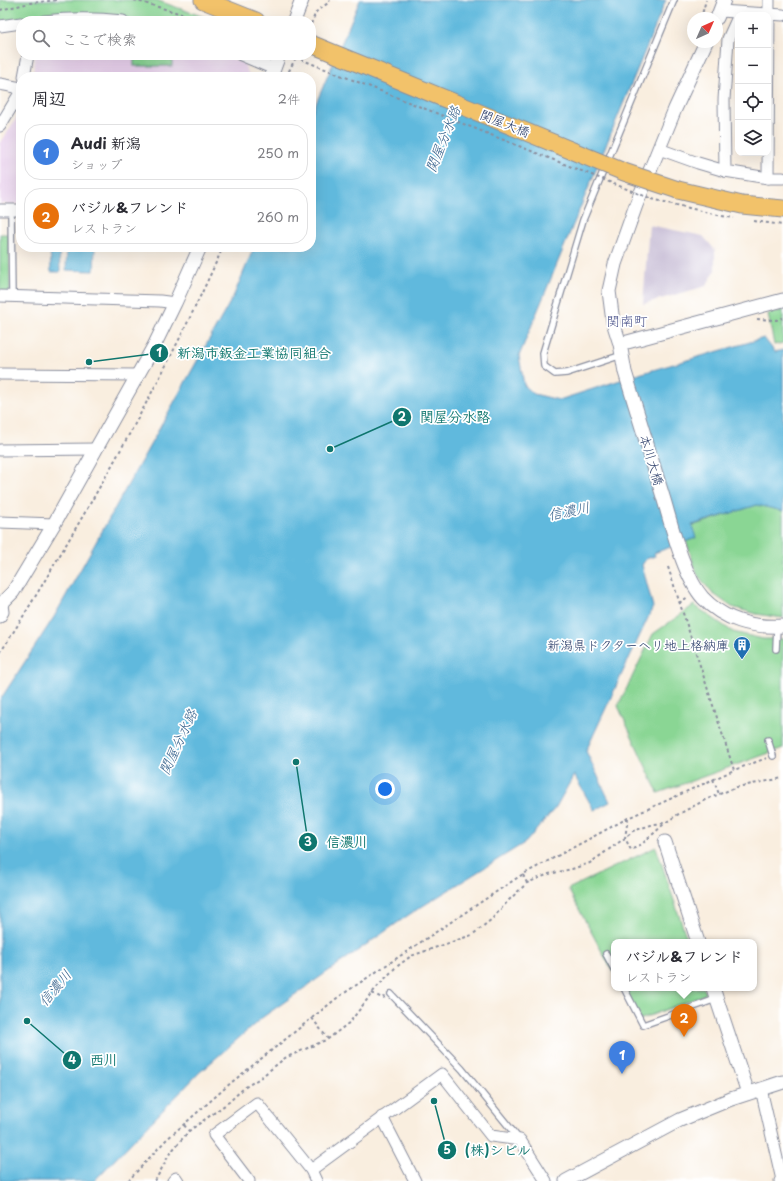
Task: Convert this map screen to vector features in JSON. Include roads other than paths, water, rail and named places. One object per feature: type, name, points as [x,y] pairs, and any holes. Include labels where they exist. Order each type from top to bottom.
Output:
[{"type":"main road","points":[[204,0],[244,16]]},
{"type":"main road","name":"関屋大橋","points":[[316,46],[624,172],[678,190],[742,205],[783,209]]},
{"type":"street","points":[[296,16],[302,0]]},
{"type":"street","points":[[769,0],[769,12]]},
{"type":"street","points":[[720,10],[735,14]]},
{"type":"street","points":[[771,14],[783,15]]},
{"type":"street","points":[[0,26],[16,24]]},
{"type":"street","points":[[725,171],[724,100],[728,39],[735,24]]},
{"type":"street","name":"本川大橋","points":[[703,48],[675,109],[636,205],[615,264],[609,291],[613,322],[621,349],[625,372],[678,548],[694,586],[713,608],[724,614],[746,624],[770,628],[780,627]]},
{"type":"street","points":[[768,178],[769,48]]},
{"type":"street","points":[[25,72],[27,60]]},
{"type":"street","points":[[250,60],[271,72]]},
{"type":"street","points":[[273,72],[277,60]]},
{"type":"street","points":[[0,84],[16,89]]},
{"type":"street","points":[[0,126],[16,99]]},
{"type":"street","points":[[659,149],[725,171],[768,178],[783,178]]},
{"type":"street","points":[[0,210],[16,210]]},
{"type":"street","points":[[1,609],[54,524],[96,450],[175,303],[198,252]]},
{"type":"street","points":[[0,296],[160,301],[175,303]]},
{"type":"street","points":[[621,349],[783,300]]},
{"type":"street","points":[[0,374],[137,375]]},
{"type":"street","points":[[0,450],[96,450]]},
{"type":"street","points":[[0,522],[54,524]]},
{"type":"street","points":[[666,842],[697,939]]},
{"type":"street","points":[[715,994],[755,1091],[782,1180],[780,1181]]},
{"type":"street","points":[[310,1170],[442,1074],[491,1136],[520,1140],[546,1181]]},
{"type":"street","points":[[566,1181],[680,1120],[718,1103],[783,1082]]},
{"type":"street","points":[[249,1181],[214,1135],[257,1103],[310,1170],[316,1181]]},
{"type":"street","points":[[382,1117],[415,1181]]},
{"type":"street","points":[[174,1181],[176,1178],[178,1181]]},
{"type":"lane","points":[[621,349],[567,373],[556,374],[544,366],[543,353],[583,220],[674,0]]},
{"type":"lane","points":[[12,296],[16,210]]},
{"type":"lane","points":[[776,649],[780,627]]},
{"type":"lane","points":[[768,740],[773,756]]},
{"type":"lane","points":[[606,954],[611,963]]},
{"type":"lane","points":[[626,991],[643,1025],[715,994]]},
{"type":"lane","points":[[391,994],[462,1069],[520,1140]]},
{"type":"water","name":"信濃川","points":[[360,0],[666,0],[519,356],[524,385],[534,394],[559,400],[639,374],[764,338],[775,352],[783,350],[783,511],[757,505],[692,525],[696,538],[654,553],[655,556],[646,559],[642,565],[653,607],[586,751],[610,802],[594,810],[574,775],[556,807],[526,842],[410,914],[263,1017],[200,1072],[94,1181],[0,1181],[0,700],[54,617],[234,295],[252,252],[316,252],[316,103]]},
{"type":"water","points":[[50,252],[59,252],[60,272],[51,272]]},
{"type":"water","points":[[67,252],[95,252],[94,271],[66,270]]},
{"type":"place","name":"新潟市鈑金工業協同組合","points":[[89,362]]},
{"type":"place","name":"関屋分水路","points":[[330,449]]},
{"type":"place","name":"新潟県ドクターヘリ地上格納庫","points":[[742,660]]},
{"type":"place","name":"信濃川","points":[[296,762]]},
{"type":"place","name":"西川","points":[[27,1021]]},
{"type":"place","name":"バジル&フレンド","points":[[684,1037]]},
{"type":"place","name":"Audi 新潟","points":[[622,1074]]},
{"type":"place","name":"(株)シビル","points":[[434,1101]]},
{"type":"district","name":"関南町","points":[[627,321]]}]
